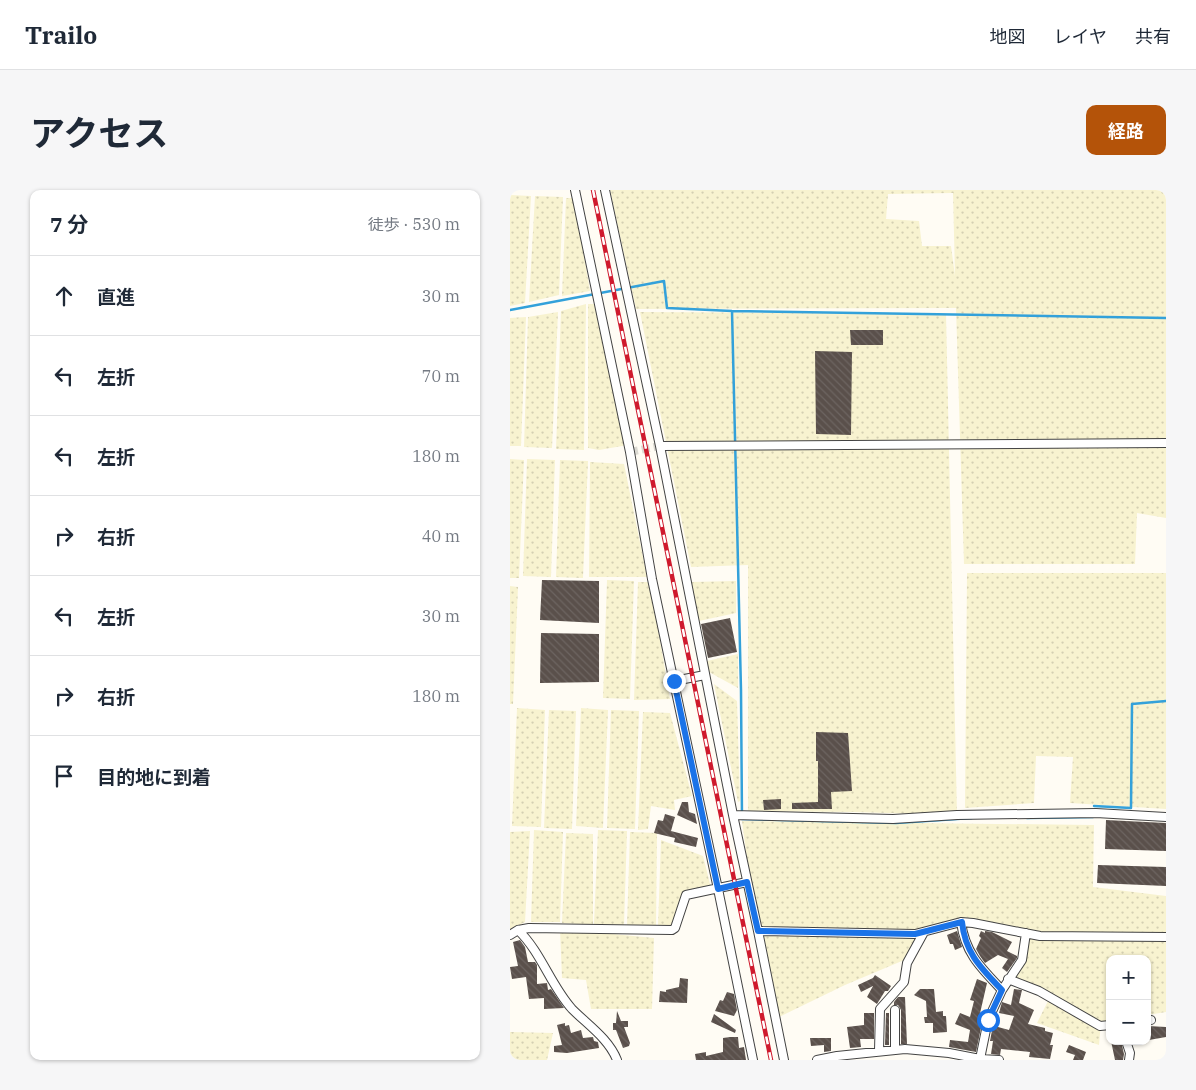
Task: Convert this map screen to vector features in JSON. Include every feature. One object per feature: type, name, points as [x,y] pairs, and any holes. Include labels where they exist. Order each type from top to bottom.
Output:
[{"type":"street","points":[[575,190],[625,424],[652,579],[753,1060]]},
{"type":"street","points":[[605,190],[660,446],[784,1060]]},
{"type":"street","points":[[660,446],[1166,443]]},
{"type":"street","points":[[674,681],[705,676]]},
{"type":"street","points":[[733,815],[893,819],[957,815],[1096,813],[1166,817]]},
{"type":"street","points":[[510,935],[518,930],[529,928],[672,930],[675,928],[686,896],[747,882]]},
{"type":"street","points":[[758,931],[915,934],[962,922],[1040,936],[1166,937]]},
{"type":"street","points":[[962,922],[970,954],[982,970],[1002,990]]},
{"type":"street","points":[[518,930],[534,949],[570,1007],[613,1049],[617,1060]]},
{"type":"street","points":[[875,1054],[880,1009],[904,982],[906,963],[924,932]]},
{"type":"street","points":[[980,1059],[988,1020],[1008,979],[1022,960],[1026,933]]},
{"type":"street","points":[[1008,979],[1039,991],[1100,1026],[1106,1025]]},
{"type":"street","points":[[895,1010],[895,1050]]},
{"type":"street","points":[[1127,1045],[1130,1053],[1129,1060]]},
{"type":"street","points":[[817,1060],[905,1049],[950,1052],[980,1059],[999,1060]]},
{"type":"shaded area","points":[[610,190],[1166,190],[1166,439],[979,445],[1166,447],[1166,518],[1137,513],[1135,564],[964,564],[956,308],[636,309]],"holes":[[[953,193],[955,276],[951,246],[922,246],[919,221],[886,219],[888,194]]]},
{"type":"shaded area","points":[[510,195],[531,196],[525,303],[510,306]]},
{"type":"shaded area","points":[[535,196],[563,197],[559,295],[529,302]]},
{"type":"shaded area","points":[[566,198],[574,198],[590,291],[562,296]]},
{"type":"shaded area","points":[[586,304],[584,450],[556,449],[561,311]]},
{"type":"shaded area","points":[[588,304],[595,304],[603,331],[628,445],[599,450],[588,448]]},
{"type":"shaded area","points":[[558,312],[552,448],[524,447],[528,317]]},
{"type":"shaded area","points":[[640,312],[946,314],[957,815],[748,811],[748,565],[691,567]]},
{"type":"shaded area","points":[[526,317],[521,446],[510,446],[510,318]]},
{"type":"shaded area","points":[[510,459],[524,460],[519,578],[510,578]]},
{"type":"shaded area","points":[[527,459],[555,460],[551,577],[523,576]]},
{"type":"shaded area","points":[[560,460],[588,461],[583,578],[556,577]]},
{"type":"shaded area","points":[[590,462],[624,464],[647,577],[589,577]]},
{"type":"shaded area","points":[[967,573],[1166,573],[1166,809],[1070,803],[1073,757],[1036,756],[1034,803],[965,808]]},
{"type":"shaded area","points":[[607,580],[634,581],[630,699],[603,698]]},
{"type":"shaded area","points":[[736,581],[736,613],[699,621],[691,582]]},
{"type":"shaded area","points":[[638,582],[650,582],[670,699],[634,700]]},
{"type":"shaded area","points":[[510,586],[518,587],[513,704],[510,704]]},
{"type":"shaded area","points":[[738,654],[738,688],[709,672],[707,661]]},
{"type":"shaded area","points":[[714,684],[737,701],[740,801],[738,802]]},
{"type":"shaded area","points":[[517,708],[545,710],[541,827],[512,826]]},
{"type":"shaded area","points":[[581,708],[608,710],[603,828],[576,826]]},
{"type":"shaded area","points":[[549,710],[576,711],[572,829],[544,828]]},
{"type":"shaded area","points":[[611,710],[639,711],[635,829],[607,828]]},
{"type":"shaded area","points":[[643,712],[670,713],[692,796],[674,800],[675,810],[651,806],[648,829],[638,830]]},
{"type":"shaded area","points":[[742,821],[1094,825],[1093,887],[1166,896],[1166,934],[1040,936],[962,919],[924,932],[909,958],[845,985],[779,1017],[756,925]]},
{"type":"shaded area","points":[[534,830],[563,832],[560,922],[531,922]]},
{"type":"shaded area","points":[[598,830],[627,831],[624,925],[594,924]]},
{"type":"shaded area","points":[[530,831],[525,922],[510,930],[510,832]]},
{"type":"shaded area","points":[[630,832],[657,833],[656,927],[627,925]]},
{"type":"shaded area","points":[[566,833],[593,834],[593,925],[562,923]]},
{"type":"shaded area","points":[[661,840],[703,856],[711,888],[684,895],[672,925],[658,926]]},
{"type":"shaded area","points":[[560,929],[654,938],[652,1009],[591,1009],[586,980],[562,978]]},
{"type":"shaded area","points":[[1024,937],[1166,940],[1166,1012],[1151,1014],[1151,955],[1106,955],[1106,1021],[1101,1022],[1099,1045],[1037,1023],[1049,999],[1013,978]]},
{"type":"shaded area","points":[[510,1032],[553,1033],[547,1060],[510,1060]]},
{"type":"building","points":[[850,330],[883,330],[883,345],[851,345]]},
{"type":"building","points":[[815,351],[852,352],[851,435],[816,434]]},
{"type":"building","points":[[542,580],[599,581],[599,623],[540,620]]},
{"type":"building","points":[[730,618],[737,652],[708,658],[701,624]]},
{"type":"building","points":[[541,633],[599,634],[599,682],[540,683]]},
{"type":"building","points":[[816,732],[848,733],[852,791],[831,792],[832,809],[792,809],[792,803],[818,802]]},
{"type":"building","points":[[781,799],[781,809],[764,810],[763,800]]},
{"type":"building","points":[[682,802],[688,802],[689,812],[695,814],[697,824],[677,815]]},
{"type":"building","points":[[665,814],[675,817],[671,831],[698,838],[696,847],[674,842],[675,838],[654,833],[658,820],[663,821]]},
{"type":"building","points":[[1106,820],[1166,823],[1166,851],[1105,849]]},
{"type":"building","points":[[1098,865],[1166,867],[1166,886],[1097,883]]},
{"type":"building","points":[[957,931],[962,947],[955,950],[953,944],[950,944],[947,935]]},
{"type":"building","points":[[981,931],[985,933],[985,931],[992,932],[1012,942],[1007,951],[1017,956],[1017,958],[1007,972],[1002,968],[1008,959],[998,955],[985,963],[980,956],[976,949],[981,938],[979,936]]},
{"type":"building","points":[[520,940],[525,947],[528,962],[535,962],[537,965],[537,984],[547,983],[548,990],[551,989],[564,1008],[544,1009],[544,998],[529,999],[526,977],[512,979],[510,967],[518,966],[513,942]]},
{"type":"building","points":[[875,975],[891,986],[888,991],[885,991],[877,1004],[867,997],[873,986],[861,992],[858,985],[873,978]]},
{"type":"building","points":[[680,978],[688,979],[687,1003],[659,1002],[660,991],[666,992],[666,990],[679,987]]},
{"type":"building","points":[[977,979],[987,983],[978,1022],[982,1023],[976,1052],[949,1047],[950,1040],[968,1042],[970,1030],[955,1024],[960,1013],[970,1017],[974,1001],[970,1000]]},
{"type":"building","points":[[920,989],[934,989],[936,1012],[943,1011],[943,1016],[946,1016],[947,1032],[933,1033],[933,1023],[925,1023],[924,1017],[927,1017],[926,1001],[914,995]]},
{"type":"building","points":[[1014,989],[1022,990],[1019,1003],[1034,1010],[1028,1024],[1045,1028],[1045,1031],[1053,1033],[1050,1045],[1053,1045],[1050,1059],[1029,1057],[1030,1052],[1001,1049],[1000,1055],[991,1054],[993,1041],[990,1041],[994,1020],[997,1020],[998,1027],[1009,1030],[1014,1016],[999,1013],[1002,1002],[1011,1005]]},
{"type":"building","points":[[727,992],[734,994],[737,1010],[734,1016],[715,1011],[720,1000],[723,1001]]},
{"type":"building","points":[[898,997],[905,997],[907,1044],[901,1044],[901,1010],[898,1005],[894,1005]]},
{"type":"building","points":[[617,1011],[621,1021],[628,1021],[628,1027],[624,1027],[630,1043],[629,1046],[623,1048],[616,1030],[613,1030]]},
{"type":"building","points":[[864,1013],[874,1013],[874,1039],[860,1039],[861,1047],[850,1048],[847,1027],[864,1025]]},
{"type":"building","points":[[886,1013],[889,1013],[889,1045],[885,1045]]},
{"type":"building","points":[[714,1014],[736,1030],[735,1033],[711,1022]]},
{"type":"building","points":[[565,1023],[565,1026],[569,1025],[571,1033],[581,1030],[583,1038],[593,1037],[594,1041],[598,1042],[599,1048],[567,1053],[554,1052],[554,1046],[562,1045],[557,1025]]},
{"type":"building","points":[[1151,1026],[1166,1027],[1166,1037],[1151,1040]]},
{"type":"building","points":[[738,1037],[739,1048],[744,1047],[746,1060],[696,1060],[695,1054],[706,1052],[706,1056],[723,1052],[723,1038]]},
{"type":"building","points":[[810,1038],[831,1038],[831,1051],[824,1052],[824,1045],[811,1046]]},
{"type":"building","points":[[1069,1045],[1086,1052],[1083,1060],[1073,1060],[1075,1055],[1066,1052]]},
{"type":"building","points":[[1112,1045],[1122,1045],[1123,1060],[1115,1060]]},
{"type":"waterway","points":[[510,310],[664,281],[667,308],[732,311],[1166,318]]},
{"type":"waterway","points":[[732,311],[741,690],[742,819],[896,823],[972,818]]},
{"type":"waterway","points":[[1094,806],[1131,808],[1132,704],[1166,701]]},
{"type":"waterway","points":[[1027,818],[1093,817]]},
{"type":"tunnel","points":[[630,452],[660,446]]},
{"type":"railway","points":[[593,190],[771,1060]]},
{"type":"route","points":[[674,681],[718,889],[747,882],[758,931],[915,934],[962,922],[962,930],[970,954],[982,970],[1002,990],[988,1020]]}]
